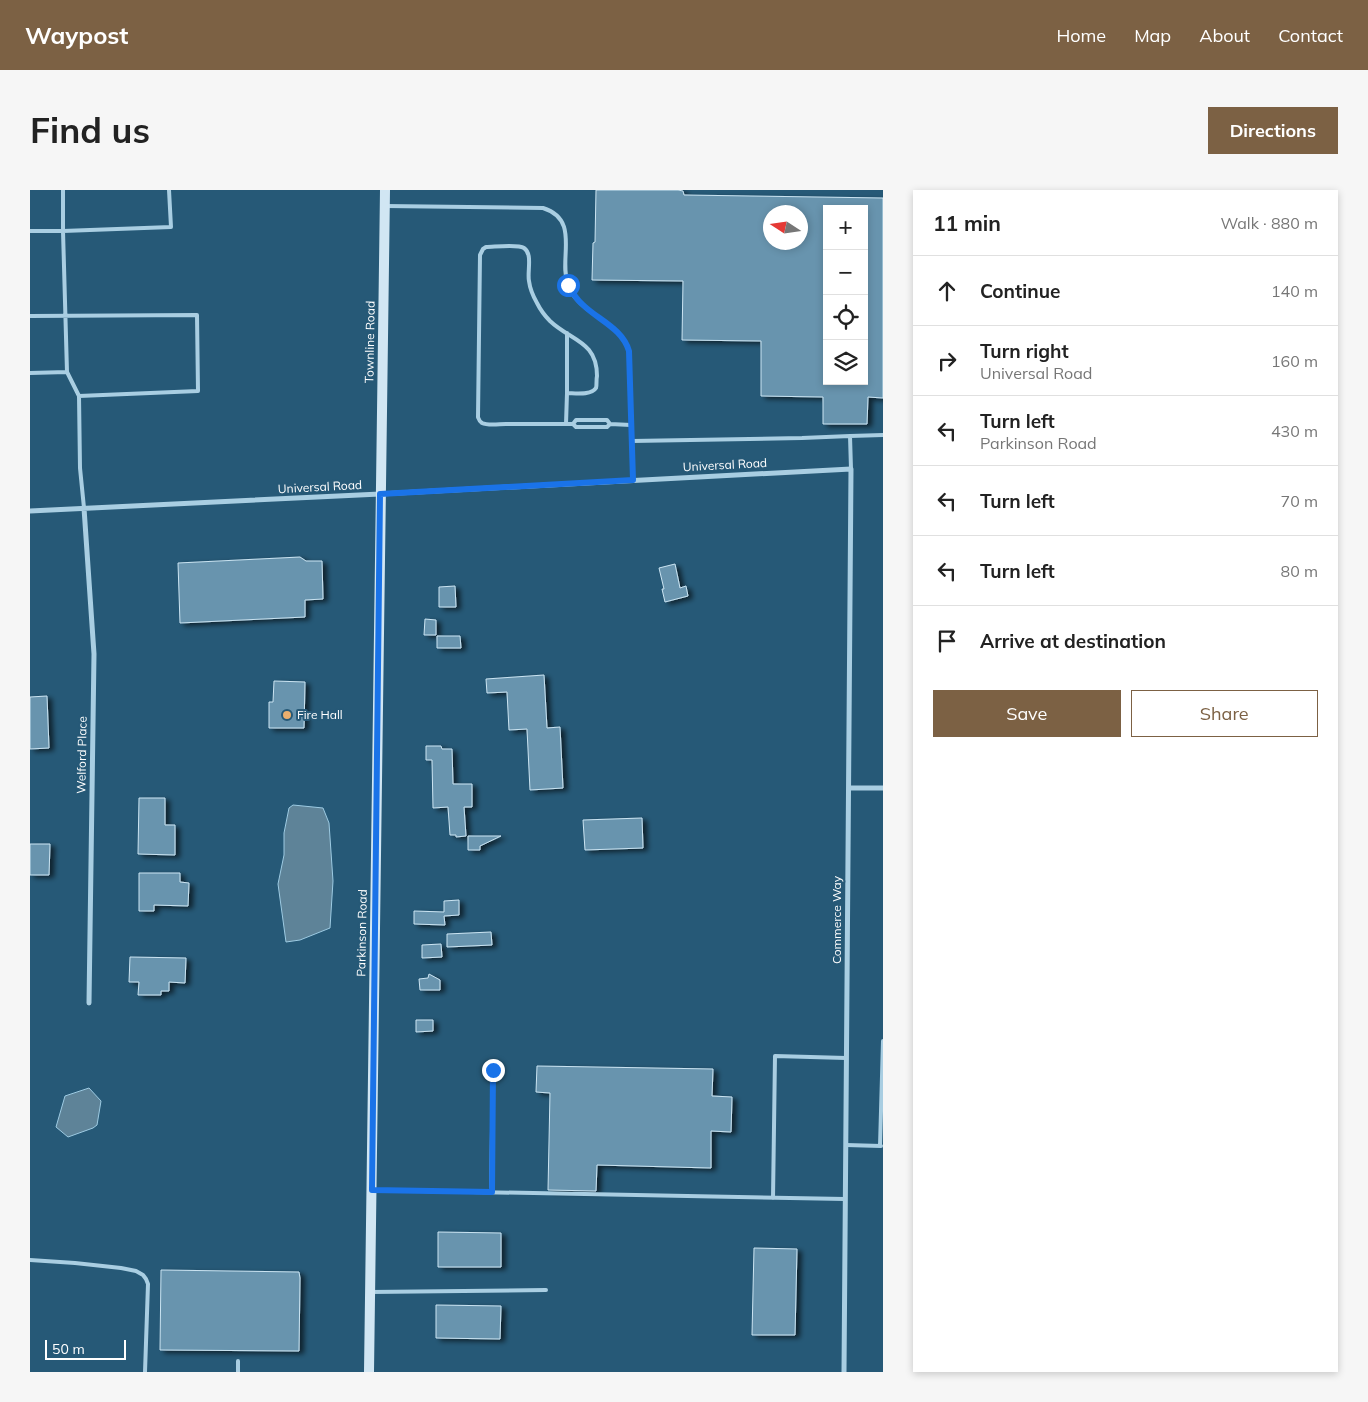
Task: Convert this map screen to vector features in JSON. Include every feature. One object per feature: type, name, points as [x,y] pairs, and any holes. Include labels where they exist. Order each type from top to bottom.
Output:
[{"type":"main road","name":"Townline Road","points":[[380,494],[385,190]]},
{"type":"main road","name":"Parkinson Road","points":[[369,1372],[380,494]]},
{"type":"street","name":"Universal Road","points":[[30,511],[851,469]]},
{"type":"street","name":"Commerce Way","points":[[844,1372],[851,469]]},
{"type":"street","name":"Welford Place","points":[[84,508],[94,654],[89,1003]]},
{"type":"street","points":[[849,788],[883,788]]},
{"type":"lane","points":[[63,190],[67,372],[79,396],[80,468],[84,508]]},
{"type":"lane","points":[[30,231],[171,227],[169,190]]},
{"type":"lane","points":[[385,206],[543,208],[553,211],[559,216],[564,228],[567,248],[565,272],[568,285],[582,305],[621,336],[626,342],[629,351],[633,480]]},
{"type":"lane","points":[[567,393],[588,393],[596,387],[597,368],[592,353],[584,345],[550,321],[537,304],[528,280],[529,254],[526,250],[519,247],[486,247],[480,255],[479,420],[484,424],[573,424],[576,420],[607,420],[610,424],[631,425]]},
{"type":"lane","points":[[30,316],[197,315],[198,390],[79,396]]},
{"type":"lane","points":[[566,424],[567,334]]},
{"type":"lane","points":[[30,373],[67,372]]},
{"type":"lane","points":[[632,441],[883,435]]},
{"type":"lane","points":[[850,436],[851,469]]},
{"type":"lane","points":[[846,1145],[882,1146],[883,1042]]},
{"type":"lane","points":[[773,1198],[775,1056],[846,1058]]},
{"type":"lane","points":[[492,1192],[493,1070]]},
{"type":"lane","points":[[372,1190],[845,1199]]},
{"type":"lane","points":[[30,1260],[104,1265],[143,1275],[148,1284],[145,1372]]},
{"type":"lane","points":[[370,1292],[546,1290]]},
{"type":"lane","points":[[238,1362],[238,1372]]},
{"type":"water","points":[[293,805],[323,808],[329,823],[333,881],[330,928],[300,940],[286,942],[278,884],[284,855],[284,833],[289,808]]},
{"type":"water","points":[[89,1088],[101,1101],[97,1125],[68,1137],[56,1127],[65,1096]]},
{"type":"building","points":[[596,190],[678,190],[683,191],[684,195],[883,198],[883,398],[868,397],[867,424],[823,424],[823,397],[761,396],[761,341],[682,340],[683,281],[592,280],[593,243],[595,242]]},
{"type":"building","points":[[300,557],[306,561],[322,561],[323,599],[305,600],[305,617],[180,623],[178,563]]},
{"type":"building","points":[[675,564],[680,588],[686,586],[688,596],[665,602],[659,568]]},
{"type":"building","points":[[455,586],[456,607],[439,607],[439,587]]},
{"type":"building","points":[[425,619],[436,620],[436,635],[424,635]]},
{"type":"building","points":[[437,636],[460,636],[461,648],[437,648]]},
{"type":"building","points":[[544,675],[547,728],[560,727],[563,788],[530,790],[527,729],[509,730],[507,692],[487,693],[486,679]]},
{"type":"building","name":"Fire Hall","points":[[274,681],[305,682],[304,728],[269,728],[269,702],[273,702]]},
{"type":"building","points":[[47,696],[49,748],[30,749],[30,697]]},
{"type":"building","points":[[426,746],[441,746],[442,749],[452,749],[453,784],[472,784],[472,807],[464,807],[466,836],[456,837],[456,835],[450,835],[448,807],[433,808],[432,760],[426,760]]},
{"type":"building","points":[[139,798],[165,798],[165,825],[175,825],[175,855],[138,854]]},
{"type":"building","points":[[642,818],[643,848],[585,850],[583,820]]},
{"type":"building","points":[[468,836],[501,836],[480,846],[480,850],[468,850]]},
{"type":"building","points":[[30,844],[50,844],[49,875],[30,875]]},
{"type":"building","points":[[139,873],[180,873],[180,882],[189,883],[188,906],[154,905],[154,911],[139,911]]},
{"type":"building","points":[[459,900],[459,915],[444,916],[445,925],[414,924],[414,911],[444,912],[444,901]]},
{"type":"building","points":[[491,932],[492,945],[447,947],[447,934]]},
{"type":"building","points":[[441,944],[442,957],[422,958],[422,945]]},
{"type":"building","points":[[130,957],[186,958],[185,983],[169,982],[169,991],[161,991],[161,995],[138,995],[139,982],[129,982]]},
{"type":"building","points":[[429,974],[440,980],[440,990],[420,990],[419,979],[428,978]]},
{"type":"building","points":[[416,1020],[433,1020],[433,1031],[416,1032]]},
{"type":"building","points":[[537,1066],[713,1069],[712,1096],[732,1097],[731,1132],[711,1131],[711,1168],[597,1165],[596,1191],[548,1190],[550,1093],[536,1092]]},
{"type":"building","points":[[438,1232],[501,1233],[501,1267],[438,1267]]},
{"type":"building","points":[[754,1248],[797,1249],[795,1335],[752,1335]]},
{"type":"building","points":[[161,1270],[299,1272],[299,1351],[160,1350]]},
{"type":"building","points":[[436,1305],[501,1306],[500,1339],[436,1338]]},
{"type":"place","name":"Fire Hall","points":[[287,715]]},
{"type":"route","points":[[493,1070],[492,1192],[372,1190],[380,494],[633,480],[629,351],[626,342],[603,320],[582,305],[568,285]]}]
